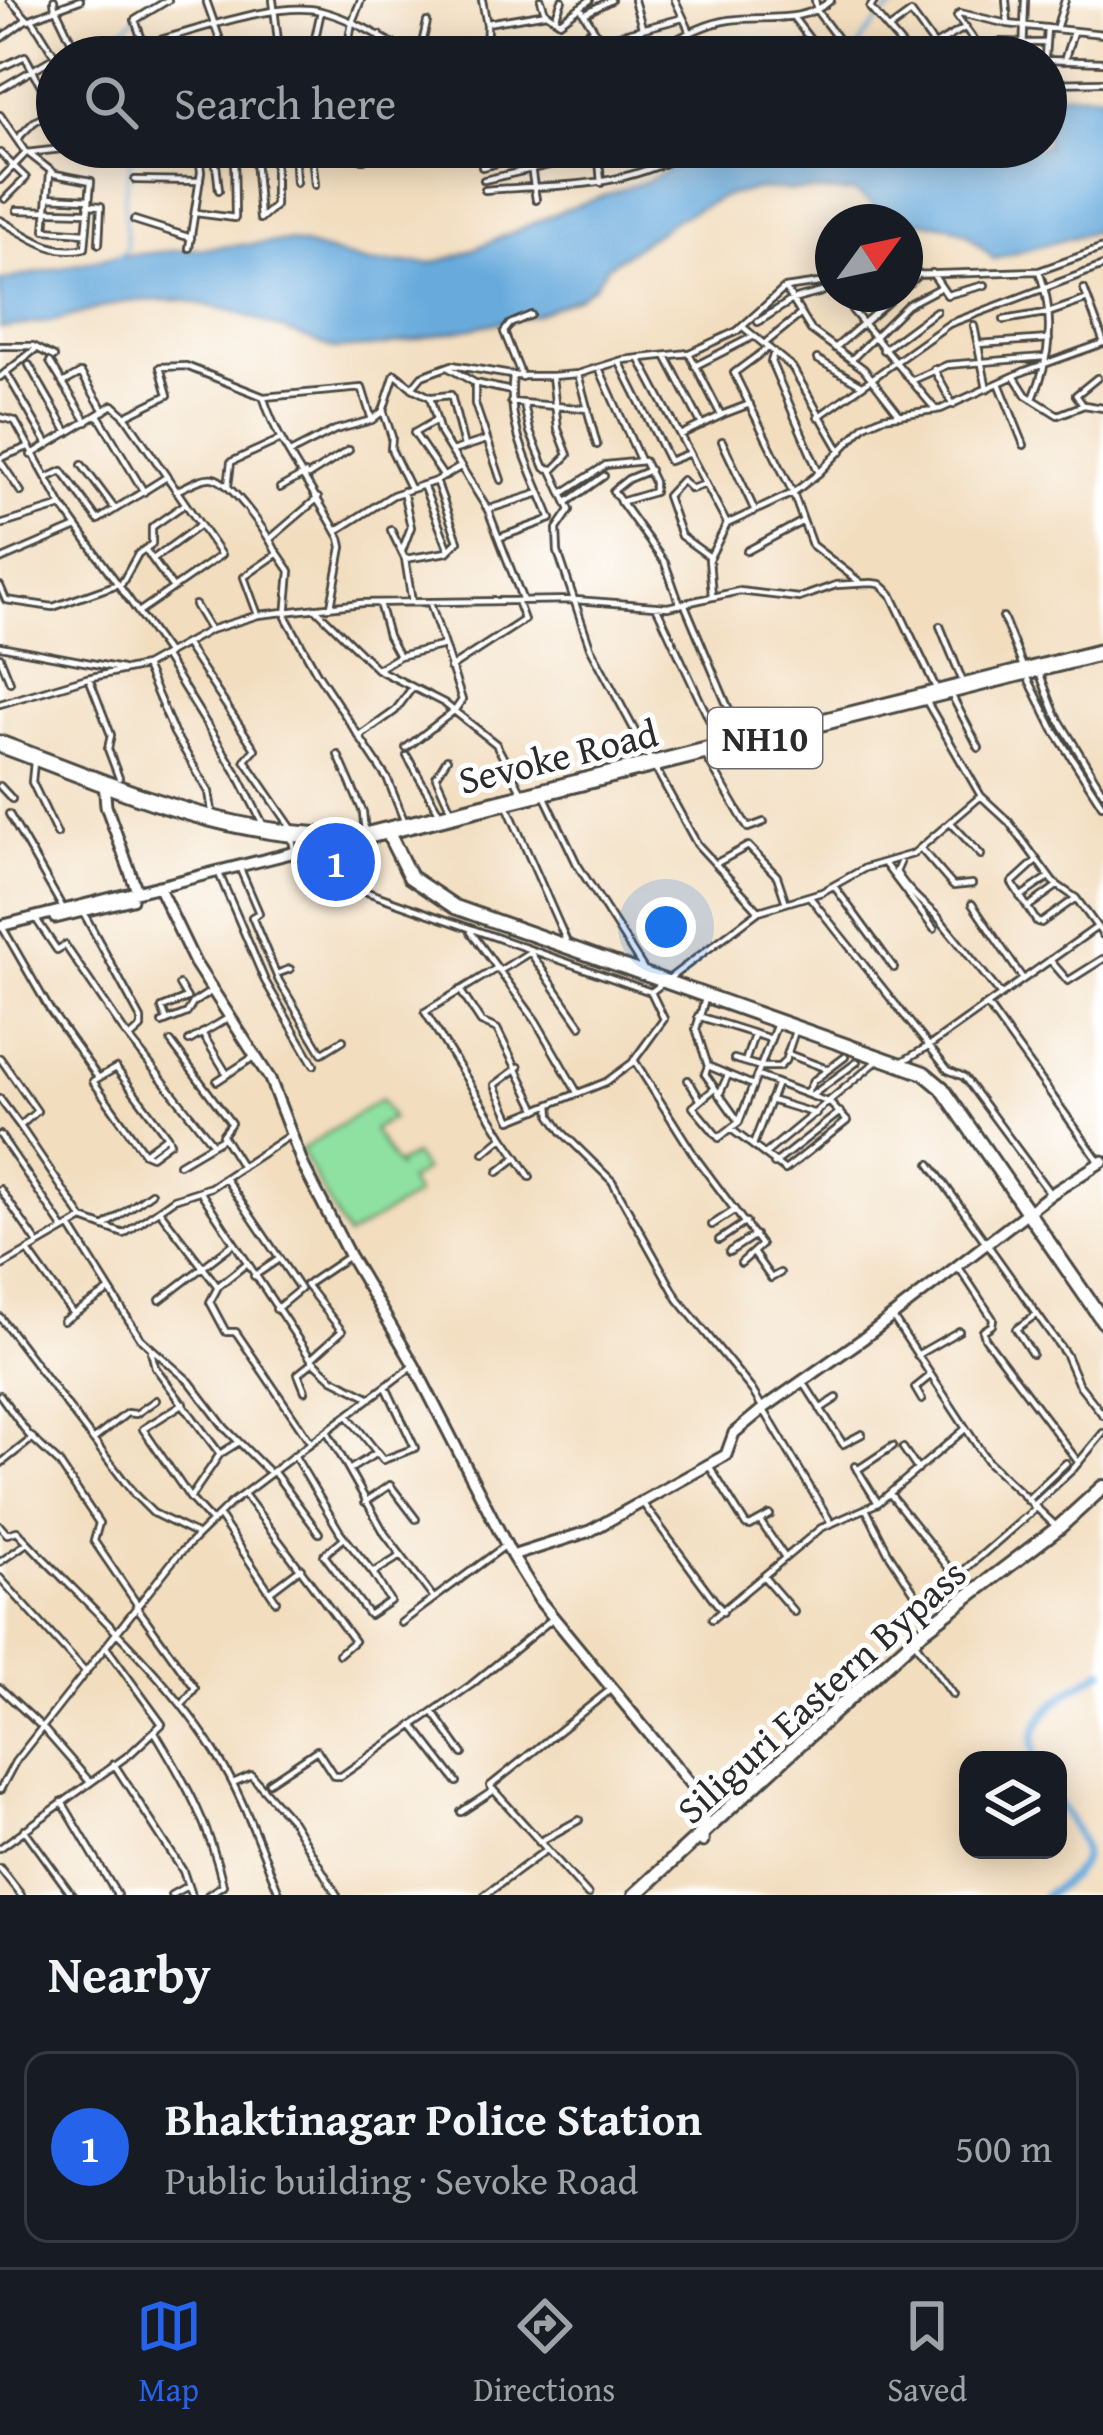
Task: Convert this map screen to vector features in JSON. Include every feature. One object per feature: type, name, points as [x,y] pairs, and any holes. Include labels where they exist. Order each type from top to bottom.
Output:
[{"type":"highway","name":"Sevoke Road","points":[[1032,676],[1103,652]]},
{"type":"highway","name":"Sevoke Road","points":[[715,753],[1103,662]]},
{"type":"highway","name":"Sevoke Road","points":[[655,768],[546,799],[516,804],[441,820],[437,827],[516,804],[655,768],[946,696]]},
{"type":"highway","name":"NH10","points":[[0,740],[212,821],[293,846],[441,820]]},
{"type":"highway","points":[[0,740],[212,812],[262,822],[293,846]]},
{"type":"main road","points":[[397,831],[410,867],[436,891],[478,912],[924,1072],[937,1082],[1030,1211]]},
{"type":"main road","points":[[397,831],[410,877],[436,898],[503,926],[925,1069],[942,1082],[1103,1317]]},
{"type":"main road","name":"Siliguri Eastern Bypass","points":[[639,1895],[934,1622],[1103,1491]]},
{"type":"main road","name":"Siliguri Eastern Bypass","points":[[725,1817],[916,1644],[1062,1532],[1103,1491]]},
{"type":"street","points":[[10,0],[41,36]]},
{"type":"street","points":[[54,0],[69,36]]},
{"type":"street","points":[[0,39],[30,19],[80,0]]},
{"type":"street","points":[[141,36],[134,21],[168,0]]},
{"type":"street","points":[[206,0],[219,36]]},
{"type":"street","points":[[273,0],[277,36]]},
{"type":"street","points":[[350,36],[361,0]]},
{"type":"street","points":[[482,0],[487,36]]},
{"type":"street","points":[[541,0],[547,13],[561,22],[611,0]]},
{"type":"street","points":[[555,19],[562,0]]},
{"type":"street","points":[[582,11],[590,0]]},
{"type":"street","points":[[634,0],[642,27]]},
{"type":"street","points":[[676,0],[691,36]]},
{"type":"street","points":[[815,0],[836,36]]},
{"type":"street","points":[[684,36],[726,21],[793,17],[818,10],[831,0]]},
{"type":"street","points":[[875,0],[870,8],[896,36]]},
{"type":"street","points":[[1006,0],[1008,24]]},
{"type":"street","points":[[1023,36],[1024,0]]},
{"type":"street","points":[[1056,29],[1065,0]]},
{"type":"street","points":[[176,36],[274,10],[321,11],[380,35]]},
{"type":"street","points":[[315,36],[321,11]]},
{"type":"street","points":[[582,11],[597,36]]},
{"type":"street","points":[[972,36],[957,16],[961,12],[1008,24],[1103,34]]},
{"type":"street","points":[[487,23],[547,13]]},
{"type":"street","points":[[890,29],[910,13],[928,36]]},
{"type":"street","points":[[793,17],[807,36]]},
{"type":"street","points":[[615,36],[683,18]]},
{"type":"street","points":[[424,36],[428,22]]},
{"type":"street","points":[[951,36],[966,28]]},
{"type":"street","points":[[1046,36],[1047,28]]},
{"type":"street","points":[[581,36],[593,30]]},
{"type":"street","points":[[1067,52],[1074,31]]},
{"type":"street","points":[[0,68],[23,56],[36,76]]},
{"type":"street","points":[[1067,61],[1103,62]]},
{"type":"street","points":[[0,89],[36,67]]},
{"type":"street","points":[[1067,83],[1103,82]]},
{"type":"street","points":[[0,115],[36,160]]},
{"type":"street","points":[[17,139],[36,121]]},
{"type":"street","points":[[0,180],[27,153],[36,152]]},
{"type":"street","points":[[0,153],[26,178],[5,199]]},
{"type":"street","points":[[0,220],[50,249],[64,253],[84,249],[91,181],[45,168]]},
{"type":"street","points":[[189,248],[199,168]]},
{"type":"street","points":[[216,168],[219,190]]},
{"type":"street","points":[[196,213],[235,218],[234,168]]},
{"type":"street","points":[[256,168],[260,219],[274,209],[277,168]]},
{"type":"street","points":[[295,168],[296,183]]},
{"type":"street","points":[[313,168],[315,185]]},
{"type":"street","points":[[484,180],[530,168],[536,200]]},
{"type":"street","points":[[600,168],[602,184]]},
{"type":"street","points":[[485,190],[602,184],[659,168]]},
{"type":"street","points":[[50,172],[46,231],[85,233]]},
{"type":"street","points":[[134,180],[200,181]]},
{"type":"street","points":[[48,197],[101,206],[99,244]]},
{"type":"street","points":[[17,210],[88,205]]},
{"type":"street","points":[[134,220],[191,238]]},
{"type":"street","points":[[923,274],[1040,272],[1103,248]]},
{"type":"street","points":[[1084,256],[1091,270]]},
{"type":"street","points":[[818,417],[963,316],[1102,268]]},
{"type":"street","points":[[1033,399],[1049,340],[1051,312],[1040,272]]},
{"type":"street","points":[[932,274],[947,295],[985,285]]},
{"type":"street","points":[[412,388],[422,376],[446,366],[513,376],[552,376],[578,374],[619,361],[689,353],[743,327],[785,288],[815,284]]},
{"type":"street","points":[[851,360],[908,305],[941,287]]},
{"type":"street","points":[[785,288],[812,330],[851,360],[900,415]]},
{"type":"street","points":[[712,596],[710,557],[727,524],[793,493],[865,425],[953,405],[1044,361],[1103,341],[1084,289]]},
{"type":"street","points":[[758,322],[792,300],[815,294]]},
{"type":"street","points":[[1004,320],[1051,312],[1088,299]]},
{"type":"street","points":[[884,350],[936,311]]},
{"type":"street","points":[[854,312],[936,410]]},
{"type":"street","points":[[835,348],[877,312]]},
{"type":"street","points":[[801,314],[769,348],[734,372],[793,493],[812,545],[862,584]]},
{"type":"street","points":[[522,376],[504,332],[510,324],[531,316]]},
{"type":"street","points":[[974,326],[987,389]]},
{"type":"street","points":[[743,327],[792,367],[841,452]]},
{"type":"street","points":[[695,366],[754,336]]},
{"type":"street","points":[[978,344],[1049,340]]},
{"type":"street","points":[[0,346],[37,348],[52,359],[87,422]]},
{"type":"street","points":[[37,348],[3,375],[48,445]]},
{"type":"street","points":[[769,348],[819,473]]},
{"type":"street","points":[[689,353],[722,416]]},
{"type":"street","points":[[666,356],[702,425]]},
{"type":"street","points":[[639,358],[727,524]]},
{"type":"street","points":[[817,359],[862,385]]},
{"type":"street","points":[[619,361],[669,461],[690,453]]},
{"type":"street","points":[[911,381],[934,369],[982,361],[1044,361]]},
{"type":"street","points":[[28,365],[68,433]]},
{"type":"street","points":[[124,416],[168,395],[160,366],[186,366],[264,397],[362,388],[372,420]]},
{"type":"street","points":[[446,366],[475,383],[511,391]]},
{"type":"street","points":[[599,368],[640,460]]},
{"type":"street","points":[[934,369],[953,405]]},
{"type":"street","points":[[63,383],[81,373],[144,492]]},
{"type":"street","points":[[290,454],[334,430],[372,420],[383,410],[394,374],[430,398],[452,395],[464,446]]},
{"type":"street","points":[[578,374],[597,445]]},
{"type":"street","points":[[513,376],[511,402],[524,454],[558,528]]},
{"type":"street","points":[[524,404],[536,448],[545,468],[552,469],[568,455],[554,406],[552,376]]},
{"type":"street","points":[[1014,376],[1023,392],[1058,415],[1083,405],[1103,408]]},
{"type":"street","points":[[1083,405],[1076,394],[1096,378]]},
{"type":"street","points":[[475,383],[472,392],[501,480]]},
{"type":"street","points":[[999,383],[1024,445]]},
{"type":"street","points":[[264,397],[279,440],[306,476],[342,547],[331,606]]},
{"type":"street","points":[[430,398],[435,421],[500,537],[523,621],[448,668]]},
{"type":"street","points":[[511,402],[588,409]]},
{"type":"street","points":[[680,435],[749,404]]},
{"type":"street","points":[[31,455],[114,405],[124,416],[220,556],[140,611]]},
{"type":"street","points":[[383,410],[406,490],[411,527],[404,555]]},
{"type":"street","points":[[0,417],[14,420],[62,506],[140,611],[262,822]]},
{"type":"street","points":[[404,555],[449,550],[458,543],[440,479],[414,433],[435,421]]},
{"type":"street","points":[[228,486],[231,462],[279,440]]},
{"type":"street","points":[[452,451],[486,440]]},
{"type":"street","points":[[722,441],[755,511]]},
{"type":"street","points":[[21,492],[0,460],[28,447]]},
{"type":"street","points":[[280,488],[349,450]]},
{"type":"street","points":[[563,493],[606,464],[644,461],[654,492],[620,502]]},
{"type":"street","points":[[82,465],[116,509]]},
{"type":"street","points":[[336,530],[406,490],[462,466]]},
{"type":"street","points":[[552,469],[570,512],[558,528],[558,552],[590,647],[687,828],[759,911]]},
{"type":"street","points":[[650,470],[614,488],[667,566],[743,743]]},
{"type":"street","points":[[45,479],[62,471],[97,520],[165,478]]},
{"type":"street","points":[[568,503],[604,476]]},
{"type":"street","points":[[176,491],[211,478],[228,486],[290,571],[286,617],[392,788],[397,831]]},
{"type":"street","points":[[706,484],[691,489],[682,480],[667,496],[682,537],[710,557]]},
{"type":"street","points":[[423,485],[449,550]]},
{"type":"street","points":[[488,510],[540,493]]},
{"type":"street","points":[[269,539],[318,498]]},
{"type":"street","points":[[0,586],[6,600],[52,608],[120,585],[138,554],[153,543],[152,527],[185,504]]},
{"type":"street","points":[[0,525],[62,506]]},
{"type":"street","points":[[500,537],[551,519]]},
{"type":"street","points":[[747,551],[803,520]]},
{"type":"street","points":[[153,559],[200,525]]},
{"type":"street","points":[[0,560],[76,527]]},
{"type":"street","points":[[391,530],[404,555],[412,602]]},
{"type":"street","points":[[145,549],[174,589]]},
{"type":"street","points":[[258,615],[244,577],[277,553]]},
{"type":"street","points":[[0,704],[145,666],[210,630],[258,615],[412,602],[575,600],[683,605],[748,590],[799,598],[836,585],[880,584],[891,594],[979,748]]},
{"type":"street","points":[[380,603],[388,636],[399,656]]},
{"type":"street","points":[[430,603],[462,700],[406,752],[441,820]]},
{"type":"street","points":[[195,604],[210,630]]},
{"type":"street","points":[[656,606],[748,829],[764,822]]},
{"type":"street","points":[[315,608],[377,669],[455,710],[496,743],[567,942]]},
{"type":"street","points":[[1003,617],[1054,730],[1102,805]]},
{"type":"street","points":[[940,626],[946,696],[981,796],[1009,822],[1049,878],[1076,898],[1103,935]]},
{"type":"street","points":[[185,644],[255,749],[245,759],[293,846],[350,886],[651,992],[664,1019],[634,1060],[606,1082],[513,1120],[506,1115],[495,1085],[519,1067]]},
{"type":"street","points":[[0,646],[128,670]]},
{"type":"street","points":[[377,669],[399,656],[441,646]]},
{"type":"street","points":[[0,657],[10,682]]},
{"type":"street","points":[[145,666],[174,733],[209,792],[212,812]]},
{"type":"street","points":[[1032,676],[1103,792]]},
{"type":"street","points":[[89,678],[111,735],[112,780],[106,806],[137,891]]},
{"type":"street","points":[[360,736],[397,709],[412,688]]},
{"type":"street","points":[[338,755],[363,812],[361,834]]},
{"type":"street","points":[[36,757],[32,782],[57,834]]},
{"type":"street","points":[[441,820],[436,777],[447,759]]},
{"type":"street","points":[[0,786],[12,799]]},
{"type":"street","points":[[651,992],[759,911],[921,850],[981,796]]},
{"type":"street","points":[[546,799],[577,864],[643,968]]},
{"type":"street","points":[[9,814],[64,910]]},
{"type":"street","points":[[952,824],[981,855]]},
{"type":"street","points":[[1,929],[137,891],[241,871],[293,846]]},
{"type":"street","points":[[1,929],[159,888],[293,846]]},
{"type":"street","points":[[715,864],[748,846],[777,876],[785,900]]},
{"type":"street","points":[[921,850],[953,886],[972,884]]},
{"type":"street","points":[[905,859],[896,869],[901,879],[1000,995]]},
{"type":"street","points":[[1036,861],[1012,881],[1040,924],[1076,898]]},
{"type":"street","points":[[884,863],[934,929]]},
{"type":"street","points":[[241,871],[259,913],[252,917],[275,974],[322,1053],[343,1040]]},
{"type":"street","points":[[220,876],[265,981],[314,1065]]},
{"type":"street","points":[[1020,897],[1049,878]]},
{"type":"street","points":[[834,886],[894,968]]},
{"type":"street","points":[[1027,908],[1058,886]]},
{"type":"street","points":[[159,888],[176,928],[273,1086],[290,1136],[350,1255],[414,1366],[512,1556],[553,1618],[699,1801],[714,1815],[725,1817]]},
{"type":"street","points":[[809,896],[947,1070],[964,1077],[1051,1194]]},
{"type":"street","points":[[972,904],[1023,979]]},
{"type":"street","points":[[82,909],[141,1019],[141,1028],[131,1037]]},
{"type":"street","points":[[38,922],[57,950],[65,945],[213,1144]]},
{"type":"street","points":[[903,1060],[1097,927]]},
{"type":"street","points":[[1,929],[50,1010],[98,1076]]},
{"type":"street","points":[[470,931],[536,1021],[577,1092]]},
{"type":"street","points":[[530,952],[425,1014],[530,1177]]},
{"type":"street","points":[[530,952],[580,1026]]},
{"type":"street","points":[[1050,960],[1068,981],[1103,959]]},
{"type":"street","points":[[275,974],[290,969]]},
{"type":"street","points":[[179,985],[189,1002],[187,1013],[164,1022],[162,1008],[189,1002],[212,989]]},
{"type":"street","points":[[460,990],[481,1022],[497,1029],[536,1110]]},
{"type":"street","points":[[707,995],[698,1016],[698,1036],[709,1066],[705,1075],[739,1122]]},
{"type":"street","points":[[512,1556],[568,1540],[728,1453],[731,1436],[764,1408],[1051,1194],[1101,1166],[987,1005]]},
{"type":"street","points":[[698,1016],[771,1040]]},
{"type":"street","points":[[189,1041],[230,1017]]},
{"type":"street","points":[[728,1075],[717,1092],[693,1107],[716,1137],[739,1122],[777,1022]]},
{"type":"street","points":[[734,1059],[779,1067],[796,1028]]},
{"type":"street","points":[[202,1033],[227,1074]]},
{"type":"street","points":[[746,1059],[754,1034]]},
{"type":"street","points":[[171,1042],[231,1123],[222,1132],[223,1138],[242,1167]]},
{"type":"street","points":[[788,1054],[828,1069]]},
{"type":"street","points":[[217,1081],[255,1056]]},
{"type":"street","points":[[808,1095],[812,1081],[845,1057]]},
{"type":"street","points":[[763,1155],[830,1103],[878,1057]]},
{"type":"street","points":[[0,1058],[38,1109],[20,1126]]},
{"type":"street","points":[[634,1060],[696,1158],[762,1247],[741,1263]]},
{"type":"street","points":[[808,1095],[857,1062]]},
{"type":"street","points":[[709,1066],[753,1085]]},
{"type":"street","points":[[116,1068],[167,1136],[144,1153],[93,1081],[98,1076],[116,1068]]},
{"type":"street","points":[[731,1130],[785,1170],[846,1122],[830,1103],[758,1076]]},
{"type":"street","points":[[688,1080],[700,1099]]},
{"type":"street","points":[[752,1147],[776,1083]]},
{"type":"street","points":[[0,1099],[83,1219],[124,1234],[179,1197],[201,1192],[290,1136]]},
{"type":"street","points":[[770,1100],[816,1114]]},
{"type":"street","points":[[550,1105],[562,1132],[612,1181],[687,1312],[740,1372],[830,1521]]},
{"type":"street","points":[[774,1164],[840,1112]]},
{"type":"street","points":[[0,1135],[151,1351],[190,1382],[319,1533]]},
{"type":"street","points":[[484,1153],[503,1137]]},
{"type":"street","points":[[179,1164],[223,1138]]},
{"type":"street","points":[[498,1172],[517,1157]]},
{"type":"street","points":[[930,1164],[1103,1415]]},
{"type":"street","points":[[225,1178],[279,1259],[342,1331],[299,1373],[305,1390]]},
{"type":"street","points":[[0,1189],[38,1245]]},
{"type":"street","points":[[201,1192],[312,1361],[371,1398]]},
{"type":"street","points":[[105,1226],[151,1193]]},
{"type":"street","points":[[159,1210],[217,1287],[210,1302],[226,1332],[236,1332],[312,1442]]},
{"type":"street","points":[[712,1225],[735,1210]]},
{"type":"street","points":[[0,1267],[83,1219]]},
{"type":"street","points":[[719,1240],[746,1222]]},
{"type":"street","points":[[729,1252],[755,1235]]},
{"type":"street","points":[[160,1300],[232,1244]]},
{"type":"street","points":[[28,1251],[73,1314]]},
{"type":"street","points":[[754,1254],[771,1278],[780,1273]]},
{"type":"street","points":[[276,1309],[350,1255]]},
{"type":"street","points":[[254,1276],[279,1259]]},
{"type":"street","points":[[217,1287],[246,1264]]},
{"type":"street","points":[[958,1266],[993,1318],[983,1331],[985,1338],[1079,1462]]},
{"type":"street","points":[[63,1321],[109,1291]]},
{"type":"street","points":[[1032,1354],[1016,1329],[1036,1314]]},
{"type":"street","points":[[892,1316],[988,1462],[1058,1528]]},
{"type":"street","points":[[0,1317],[153,1513],[198,1535]]},
{"type":"street","points":[[917,1355],[959,1331]]},
{"type":"street","points":[[151,1351],[154,1367],[220,1454]]},
{"type":"street","points":[[0,1790],[136,1605],[198,1535],[244,1493],[414,1366]]},
{"type":"street","points":[[922,1400],[915,1388],[930,1376]]},
{"type":"street","points":[[802,1380],[844,1445],[862,1434]]},
{"type":"street","points":[[348,1416],[383,1460],[416,1446],[386,1387]]},
{"type":"street","points":[[0,1395],[59,1463],[98,1523],[94,1541],[195,1688],[182,1705]]},
{"type":"street","points":[[820,1409],[837,1398]]},
{"type":"street","points":[[93,1439],[155,1400]]},
{"type":"street","points":[[184,1403],[142,1430],[212,1522]]},
{"type":"street","points":[[300,1421],[312,1442]]},
{"type":"street","points":[[712,1619],[830,1521],[878,1503],[964,1430]]},
{"type":"street","points":[[327,1431],[365,1502],[432,1596]]},
{"type":"street","points":[[924,1605],[1079,1462],[1103,1433]]},
{"type":"street","points":[[0,1464],[33,1438]]},
{"type":"street","points":[[190,1498],[220,1454],[239,1442]]},
{"type":"street","points":[[878,1503],[856,1468],[893,1446]]},
{"type":"street","points":[[903,1448],[918,1470]]},
{"type":"street","points":[[349,1470],[376,1454]]},
{"type":"street","points":[[294,1455],[344,1538],[390,1601],[369,1616],[323,1555],[344,1538]]},
{"type":"street","points":[[1032,1504],[1066,1463]]},
{"type":"street","points":[[708,1464],[746,1525],[770,1515]]},
{"type":"street","points":[[365,1502],[390,1485],[416,1519]]},
{"type":"street","points":[[244,1493],[354,1641],[339,1654]]},
{"type":"street","points":[[890,1494],[956,1577]]},
{"type":"street","points":[[642,1502],[723,1612]]},
{"type":"street","points":[[866,1509],[934,1622]]},
{"type":"street","points":[[218,1515],[276,1601]]},
{"type":"street","points":[[760,1521],[784,1557]]},
{"type":"street","points":[[0,1526],[7,1534],[17,1531],[182,1705],[232,1783],[266,1853],[280,1895]]},
{"type":"street","points":[[0,1562],[27,1543]]},
{"type":"street","points":[[401,1623],[506,1545]]},
{"type":"street","points":[[374,1573],[401,1555]]},
{"type":"street","points":[[270,1592],[301,1568]]},
{"type":"street","points":[[763,1576],[794,1612]]},
{"type":"street","points":[[0,1578],[86,1673]]},
{"type":"street","points":[[269,1782],[317,1750],[338,1778],[433,1712],[553,1618]]},
{"type":"street","points":[[916,1644],[953,1695]]},
{"type":"street","points":[[0,1848],[155,1732],[161,1721],[105,1646]]},
{"type":"street","points":[[0,1688],[90,1782]]},
{"type":"street","points":[[588,1895],[490,1786],[611,1688]]},
{"type":"street","points":[[433,1712],[463,1754]]},
{"type":"street","points":[[413,1725],[458,1782]]},
{"type":"street","points":[[155,1732],[197,1802],[224,1883],[213,1894]]},
{"type":"street","points":[[114,1764],[183,1871],[191,1895]]},
{"type":"street","points":[[0,1770],[8,1777]]},
{"type":"street","points":[[232,1783],[251,1775],[304,1837],[337,1895]]},
{"type":"street","points":[[461,1812],[493,1791]]},
{"type":"street","points":[[62,1801],[117,1895]]},
{"type":"street","points":[[699,1801],[703,1839]]},
{"type":"street","points":[[539,1842],[579,1820]]},
{"type":"street","points":[[24,1829],[72,1895]]},
{"type":"street","points":[[485,1895],[546,1850]]},
{"type":"street","points":[[0,1868],[21,1895]]},
{"type":"street","points":[[171,1895],[188,1885]]},
{"type":"green space","points":[[381,1099],[392,1118],[373,1130],[399,1169],[398,1164],[414,1155],[424,1171],[408,1181],[416,1195],[347,1237],[301,1150]]},
{"type":"water","points":[[1067,94],[1103,94],[1103,229],[994,259],[966,233],[923,222],[923,204],[872,204],[855,192],[757,189],[725,196],[678,218],[608,266],[579,297],[535,315],[382,346],[335,349],[237,312],[183,300],[126,301],[54,321],[0,328],[0,281],[115,256],[289,241],[368,263],[431,263],[671,168],[1067,168]]},
{"type":"waterway","points":[[113,36],[151,0]]},
{"type":"waterway","points":[[866,36],[884,15],[911,1],[950,0]]},
{"type":"waterway","points":[[116,259],[127,248],[124,199],[129,168]]},
{"type":"waterway","points":[[1035,1751],[1036,1730],[1052,1706],[1103,1671]]},
{"type":"waterway","points":[[1045,1895],[1081,1863],[1081,1843],[1067,1816]]},
{"type":"place","name":"Bhaktinagar Police Station","points":[[336,862]]}]
